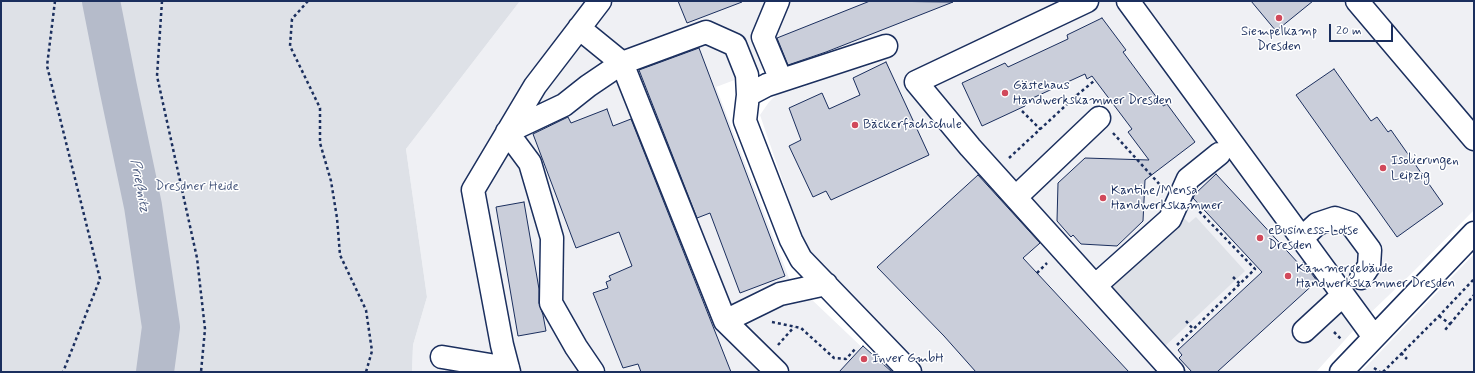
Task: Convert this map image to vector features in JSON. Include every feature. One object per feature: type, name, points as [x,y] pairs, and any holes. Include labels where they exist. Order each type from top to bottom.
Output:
[{"type":"street","points":[[442,356],[508,370],[500,337],[473,190],[535,86],[600,1]]},
{"type":"street","points":[[774,82],[763,37],[778,1]]},
{"type":"street","points":[[1087,1],[916,82],[970,147],[1168,366]]},
{"type":"street","points":[[1128,1],[1374,337]]},
{"type":"street","points":[[1357,1],[1474,139]]},
{"type":"street","points":[[579,28],[622,63],[725,321],[777,372]]},
{"type":"street","points":[[507,132],[564,105],[588,86],[622,63],[706,32],[735,45],[747,75],[748,95],[746,121],[791,240],[801,258],[910,372]]},
{"type":"street","points":[[748,95],[774,82],[886,46]]},
{"type":"street","points":[[1016,197],[1099,118]]},
{"type":"street","points":[[507,132],[530,163],[552,238],[551,304],[576,347],[593,372]]},
{"type":"street","points":[[1096,285],[1170,218],[1188,179],[1219,154]]},
{"type":"street","points":[[1302,238],[1317,224],[1335,218],[1350,224],[1370,250],[1369,266],[1361,278]]},
{"type":"street","points":[[1348,370],[1374,337],[1474,233]]},
{"type":"street","points":[[725,321],[780,294],[826,284]]},
{"type":"street","points":[[1304,331],[1343,295]]},
{"type":"path","points":[[55,1],[47,66],[100,279],[62,372]]},
{"type":"path","points":[[162,1],[158,76],[196,258],[205,329],[201,372]]},
{"type":"path","points":[[308,1],[292,19],[290,46],[320,108],[320,143],[331,181],[337,218],[340,255],[366,310],[372,351],[366,372]]},
{"type":"path","points":[[994,172],[1094,81]]},
{"type":"path","points":[[1077,95],[1172,198],[1182,193],[1255,269],[1193,328],[1168,366]]},
{"type":"path","points":[[1022,111],[1040,129]]},
{"type":"path","points":[[1233,277],[1240,284]]},
{"type":"path","points":[[1382,372],[1440,316],[1474,279]]},
{"type":"path","points":[[1445,330],[1474,295]]},
{"type":"path","points":[[753,308],[773,323],[801,328],[834,358],[846,359],[872,332]]},
{"type":"path","points":[[1440,316],[1450,324]]},
{"type":"path","points":[[1186,321],[1193,328]]},
{"type":"path","points":[[1401,353],[1407,359]]},
{"type":"shaded area","points":[[520,1],[1474,1],[1474,210],[1362,321],[1316,372],[923,372],[808,255],[760,115],[769,102],[782,89],[769,67],[716,87],[789,278],[888,372],[412,372],[413,345],[427,297],[406,149]]},
{"type":"shaded area","points":[[1474,254],[1474,372],[1361,372]]},
{"type":"green space","name":"Dresdner Heide","points":[[1,1],[520,1],[406,149],[427,297],[413,345],[412,372],[1,372]]},
{"type":"green space","points":[[1181,215],[1189,223],[1196,217],[1245,271],[1164,347],[1108,284]]},
{"type":"building","points":[[678,1],[742,1],[742,2],[687,23]]},
{"type":"building","points":[[870,1],[953,2],[826,52],[788,65],[777,38]]},
{"type":"building","name":"Siempelkamp Dresden","points":[[1251,1],[1313,1],[1276,31]]},
{"type":"building","name":"Gästehaus Handwerkskammer Dresden","points":[[1102,18],[1126,50],[1123,52],[1163,106],[1167,104],[1195,142],[1145,180],[1143,221],[1117,246],[1081,244],[1073,235],[1071,237],[1057,221],[1058,183],[1085,158],[1149,160],[1128,132],[1132,129],[1092,76],[1087,79],[1085,74],[1024,102],[1025,106],[982,126],[962,83],[1005,63],[1008,67],[1068,39],[1067,35]]},
{"type":"building","points":[[699,48],[785,276],[740,293],[710,213],[697,218],[639,70]]},
{"type":"building","name":"Bäckerfachschule","points":[[886,62],[929,155],[831,200],[826,191],[813,197],[789,146],[801,140],[789,108],[822,93],[829,109],[860,95],[853,78]]},
{"type":"building","name":"Isolierungen Leipzig","points":[[1334,69],[1371,121],[1377,117],[1388,132],[1391,130],[1443,204],[1397,237],[1296,95]]},
{"type":"building","points":[[607,109],[613,126],[631,119],[731,372],[641,372],[638,364],[623,368],[593,293],[608,288],[606,282],[611,280],[609,276],[632,266],[619,232],[576,248],[533,134],[568,117],[571,123]]},
{"type":"building","name":"Kammergebäude Handwerkskammer Dresden","points":[[1216,174],[1300,265],[1303,262],[1317,281],[1217,372],[1192,372],[1179,358],[1182,355],[1178,350],[1262,272],[1193,198],[1195,194]]},
{"type":"building","points":[[978,175],[1040,243],[1023,258],[1129,372],[976,372],[944,336],[877,267]]},
{"type":"building","points":[[524,202],[539,289],[539,303],[546,331],[518,336],[496,207]]},
{"type":"building","name":"Inver GmbH","points":[[863,346],[892,372],[839,372]]},
{"type":"waterway","name":"Prießnitz","points":[[101,1],[143,206],[161,327],[155,372]]},
{"type":"place","name":"Siempelkamp Dresden","points":[[1279,18]]},
{"type":"place","name":"Gästehaus Handwerkskammer Dresden","points":[[1005,93]]},
{"type":"place","name":"Bäckerfachschule","points":[[855,125]]},
{"type":"place","name":"Isolierungen Leipzig","points":[[1383,168]]},
{"type":"place","name":"Kantine/Mensa Handwerkskammer","points":[[1103,198]]},
{"type":"place","name":"eBusiness-Lotse Dresden","points":[[1260,238]]},
{"type":"place","name":"Kammergebäude Handwerkskammer Dresden","points":[[1288,276]]},
{"type":"place","name":"Inver GmbH","points":[[864,359]]}]
